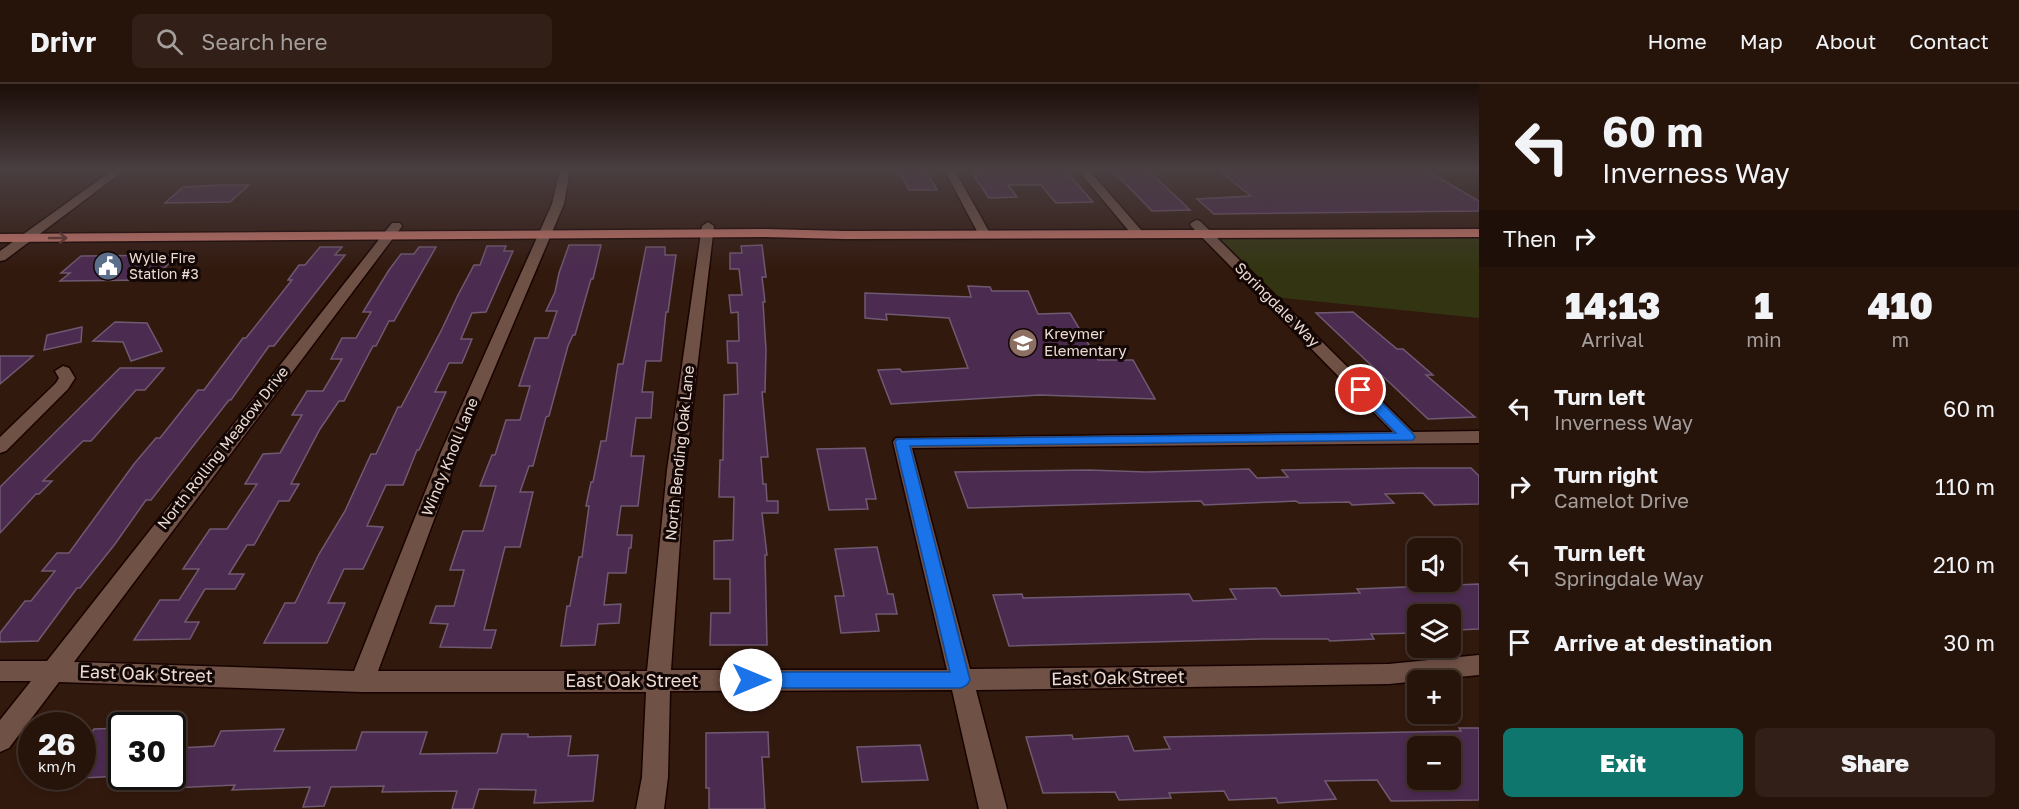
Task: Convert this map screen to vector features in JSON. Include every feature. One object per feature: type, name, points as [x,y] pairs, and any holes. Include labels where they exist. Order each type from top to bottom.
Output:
[{"type":"main road","points":[[1201,229],[1479,223]]},
{"type":"main road","points":[[0,227],[392,230],[1201,229],[1479,233]]},
{"type":"main road","points":[[0,238],[392,230]]},
{"type":"street","points":[[0,257],[75,203]]},
{"type":"street","name":"Windy Knoll Lane","points":[[362,682],[450,452],[558,203]]},
{"type":"street","points":[[968,203],[983,230]]},
{"type":"street","points":[[1111,203],[1134,229]]},
{"type":"street","name":"North Bending Oak Lane","points":[[650,809],[655,777],[658,681],[676,470],[708,229]]},
{"type":"street","name":"Springdale Way","points":[[1201,229],[1408,437]]},
{"type":"street","name":"North Rolling Meadow Drive","points":[[0,740],[392,230]]},
{"type":"street","points":[[0,447],[62,387],[67,378],[63,371]]},
{"type":"street","points":[[993,809],[902,442],[1479,437]]},
{"type":"street","name":"East Oak Street","points":[[0,671],[362,682],[961,680],[1389,674],[1479,665]]},
{"type":"green space","points":[[1212,235],[1479,235],[1479,318],[1274,297]]},
{"type":"building","points":[[1144,203],[1182,203],[1190,210],[1152,211]]},
{"type":"building","points":[[1201,203],[1479,203],[1479,211],[1214,214]]},
{"type":"building","points":[[569,245],[601,245],[593,279],[591,279],[575,335],[568,346],[533,466],[529,466],[520,492],[533,492],[520,547],[505,547],[484,630],[496,630],[491,648],[440,647],[448,624],[430,623],[436,606],[454,606],[464,570],[450,570],[463,531],[483,531],[496,486],[480,486],[492,455],[495,455],[506,420],[520,420],[530,386],[519,386],[535,338],[548,338],[557,311],[546,311],[555,292]]},
{"type":"building","points":[[762,245],[766,277],[762,277],[766,350],[765,392],[762,392],[768,457],[761,457],[767,501],[778,501],[778,513],[762,513],[767,555],[765,555],[767,645],[710,645],[711,613],[730,613],[730,579],[714,579],[714,541],[733,540],[734,497],[719,497],[720,460],[723,460],[724,395],[738,394],[737,363],[728,363],[727,341],[739,341],[738,312],[731,313],[729,295],[742,295],[739,269],[730,269],[730,253],[742,253],[741,246]]},
{"type":"building","points":[[487,246],[506,246],[504,251],[513,251],[486,312],[472,313],[461,339],[472,339],[462,363],[449,363],[435,392],[446,392],[417,450],[403,485],[386,485],[367,526],[383,527],[363,569],[344,569],[328,603],[345,603],[327,643],[264,643],[285,603],[295,603],[319,554],[345,511],[371,454],[376,454],[398,407],[401,407],[474,265],[480,265]]},
{"type":"building","points":[[320,247],[342,247],[335,255],[345,255],[274,346],[269,346],[231,400],[151,500],[146,500],[115,544],[80,588],[77,588],[38,641],[0,642],[0,633],[25,601],[31,601],[55,571],[42,571],[57,553],[69,553],[134,464],[156,438],[160,438],[198,390],[204,390],[243,338],[246,338],[292,280],[288,280],[299,265],[305,265]]},
{"type":"building","points":[[419,247],[436,247],[394,321],[389,321],[376,346],[373,346],[344,401],[339,401],[320,429],[291,484],[299,484],[289,501],[279,501],[254,545],[247,545],[229,574],[244,574],[235,589],[205,589],[185,622],[199,622],[190,639],[134,640],[160,600],[179,600],[199,569],[183,569],[210,529],[227,529],[257,484],[245,484],[263,454],[280,453],[302,415],[292,415],[307,391],[323,391],[342,359],[331,359],[342,338],[356,338],[371,312],[363,312],[389,270],[401,254],[414,254]]},
{"type":"building","points":[[646,247],[665,247],[665,255],[676,255],[668,312],[666,312],[661,361],[646,361],[642,392],[653,392],[651,418],[636,418],[631,456],[644,456],[638,506],[621,506],[617,535],[632,535],[626,573],[608,573],[604,605],[621,604],[619,623],[598,624],[595,645],[561,646],[567,606],[570,606],[579,557],[582,557],[589,506],[586,506],[591,482],[593,482],[601,441],[606,441],[618,364],[623,364]]},
{"type":"building","points":[[178,255],[152,280],[60,281],[70,273],[61,273],[81,256]]},
{"type":"building","name":"Kreymer Elementary","points":[[968,286],[990,287],[992,291],[1028,291],[1038,314],[1070,313],[1098,360],[1133,360],[1155,399],[1039,395],[891,404],[878,370],[900,369],[902,372],[968,368],[949,318],[886,314],[887,320],[865,318],[865,293],[971,297]]},
{"type":"building","points":[[1353,312],[1397,349],[1403,349],[1433,375],[1426,375],[1475,417],[1428,419],[1316,313]]},
{"type":"building","points":[[115,322],[147,323],[162,351],[131,361],[123,342],[93,341]]},
{"type":"building","points":[[82,327],[81,342],[44,350],[47,335]]},
{"type":"building","points":[[0,356],[33,356],[0,384]]},
{"type":"building","points":[[120,368],[164,368],[145,390],[136,390],[91,441],[83,441],[43,481],[52,481],[39,494],[36,494],[0,533],[0,487]]},
{"type":"building","points":[[865,448],[876,499],[866,499],[868,509],[829,510],[817,449]]},
{"type":"building","points":[[1471,468],[1479,476],[1479,504],[1434,505],[1423,493],[1385,494],[1394,503],[1352,505],[1349,502],[1299,503],[1296,501],[1204,505],[1201,501],[968,508],[955,472],[1089,470],[1146,472],[1249,469],[1257,478],[1288,477],[1282,470]]},
{"type":"building","points":[[877,547],[888,594],[893,594],[897,614],[876,614],[879,631],[841,633],[835,596],[844,596],[835,549]]},
{"type":"building","points":[[1479,584],[1479,629],[1461,630],[1461,604],[1407,604],[1407,633],[1371,634],[1374,639],[1330,641],[1328,639],[1261,639],[1009,646],[993,595],[1022,594],[1023,598],[1189,594],[1193,601],[1236,599],[1230,589],[1276,588],[1281,596],[1360,593],[1357,589],[1407,587],[1407,592],[1461,592],[1461,585]]},
{"type":"building","points":[[108,728],[108,777],[96,777],[96,729]]},
{"type":"building","points":[[1459,728],[1479,728],[1479,800],[1391,801],[1377,780],[1325,781],[1336,799],[1278,803],[1276,798],[1229,800],[1224,791],[1169,793],[1171,798],[1119,800],[1115,792],[1043,793],[1026,737],[1072,735],[1073,739],[1128,736],[1134,751],[1170,749],[1164,737],[1461,731]]},
{"type":"building","points":[[284,729],[274,751],[356,750],[362,732],[427,732],[420,754],[497,753],[502,734],[528,734],[528,737],[571,736],[568,756],[598,755],[593,801],[534,803],[536,790],[479,789],[473,809],[452,809],[457,791],[382,792],[384,786],[331,787],[324,806],[303,807],[310,787],[232,790],[235,785],[186,787],[186,748],[214,746],[221,731]]},
{"type":"building","points":[[768,732],[769,757],[762,757],[765,809],[709,809],[709,788],[706,788],[706,733]]},
{"type":"building","points":[[920,745],[928,780],[862,782],[857,747]]},
{"type":"place","name":"Wylie Fire Station #3","points":[[108,266]]},
{"type":"place","name":"Kreymer Elementary","points":[[1023,343]]},
{"type":"route","points":[[751,680],[961,680],[902,442],[1408,437],[1361,390]]}]
